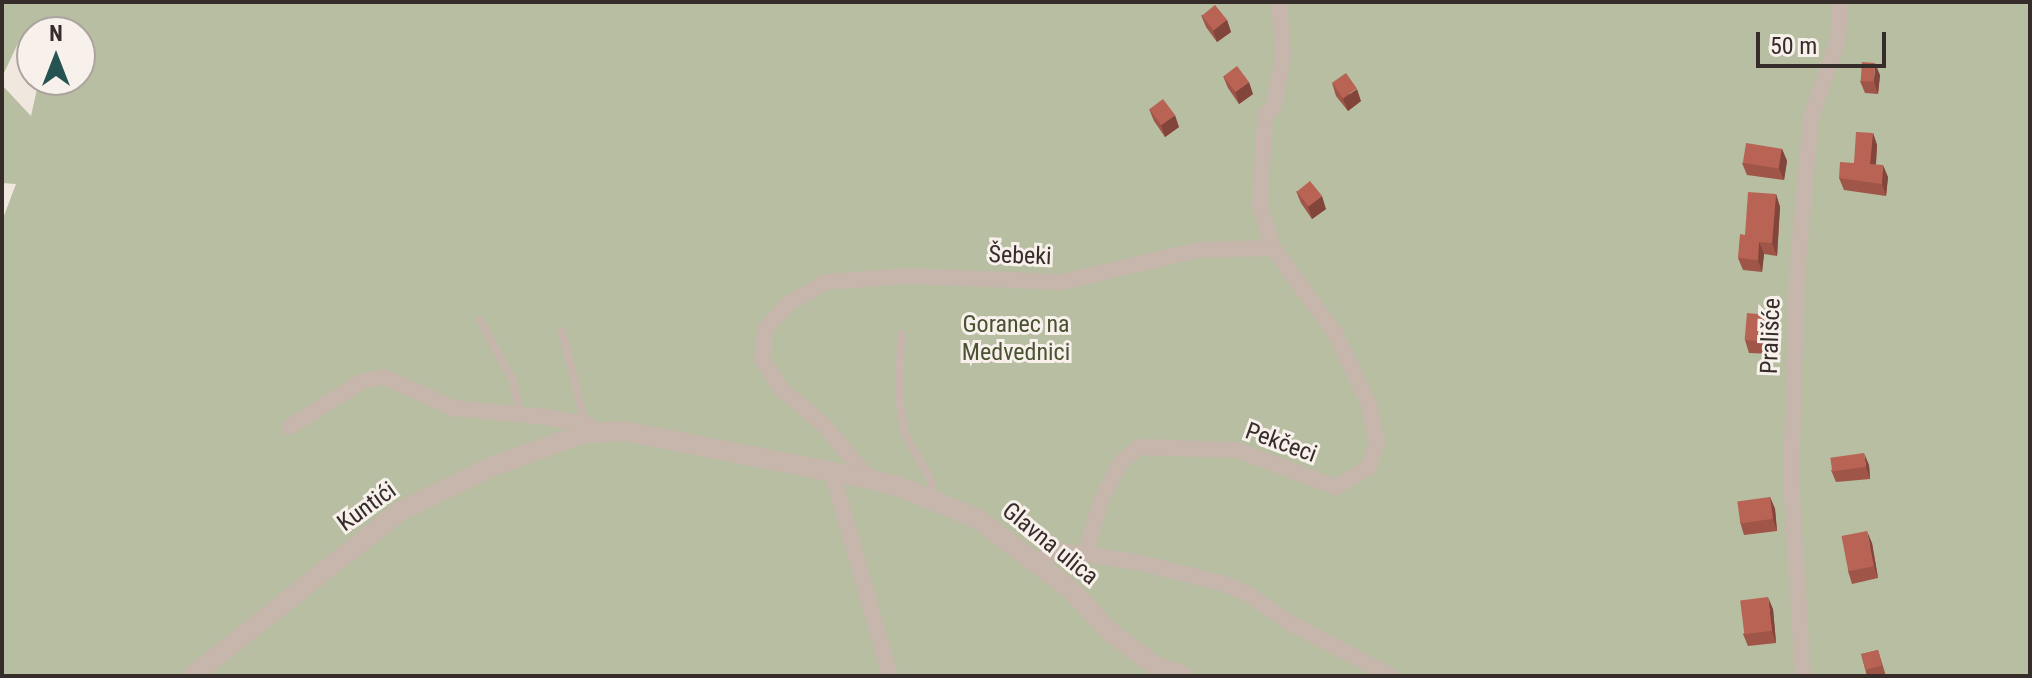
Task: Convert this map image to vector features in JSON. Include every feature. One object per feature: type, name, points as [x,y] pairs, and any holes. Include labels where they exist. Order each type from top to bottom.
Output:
[{"type":"street","points":[[1273,248],[1260,205],[1265,115],[1274,106],[1283,56],[1279,2]]},
{"type":"street","name":"Prališće","points":[[1803,676],[1791,479],[1797,274],[1811,117],[1838,40],[1840,2]]},
{"type":"street","name":"Šebeki","points":[[869,479],[823,424],[781,389],[762,359],[765,329],[788,304],[826,282],[908,276],[1062,282],[1198,250],[1273,248]]},
{"type":"street","name":"Pekčeci","points":[[1085,554],[1101,501],[1120,463],[1139,447],[1237,450],[1336,487],[1368,468],[1377,443],[1369,404],[1335,333],[1273,248]]},
{"type":"street","name":"Kuntići","points":[[289,427],[363,381],[377,377],[453,408],[624,431],[869,479]]},
{"type":"street","name":"Kuntići","points":[[192,676],[400,511],[493,466],[592,428]]},
{"type":"street","points":[[832,472],[890,676]]},
{"type":"street","name":"Glavna ulica","points":[[869,479],[978,519],[1071,590],[1110,632],[1154,665],[1183,676]]},
{"type":"street","points":[[1035,562],[1058,551],[1085,554],[1141,563],[1234,588],[1292,624],[1391,676]]},
{"type":"lane","points":[[480,320],[513,381],[520,415]]},
{"type":"lane","points":[[562,331],[592,428]]},
{"type":"lane","points":[[901,334],[899,398],[905,434],[931,481],[933,501]]},
{"type":"green space","name":"Goranec na Medvednici","points":[[2,2],[2030,2],[2030,676],[2,676],[2,221],[16,184],[2,183],[2,85],[31,116],[35,96],[96,96],[96,16],[16,16],[16,48],[2,77]]},
{"type":"building","points":[[1215,5],[1227,20],[1214,30],[1202,16]]},
{"type":"building","points":[[1862,62],[1875,63],[1874,82],[1861,81]]},
{"type":"building","points":[[1237,66],[1249,82],[1235,92],[1223,76]]},
{"type":"building","points":[[1346,73],[1357,89],[1343,98],[1332,83]]},
{"type":"building","points":[[1163,99],[1175,115],[1161,125],[1149,109]]},
{"type":"building","points":[[1856,132],[1873,133],[1870,164],[1883,165],[1882,184],[1839,178],[1840,162],[1854,163]]},
{"type":"building","points":[[1746,143],[1782,149],[1778,168],[1743,163]]},
{"type":"building","points":[[1310,181],[1322,196],[1309,206],[1297,192]]},
{"type":"building","points":[[1748,192],[1776,194],[1772,243],[1759,242],[1758,260],[1738,258],[1740,234],[1745,235]]},
{"type":"building","points":[[1747,313],[1772,315],[1770,342],[1745,340]]},
{"type":"building","points":[[1864,453],[1866,467],[1832,472],[1830,458]]},
{"type":"building","points":[[1770,497],[1773,519],[1740,523],[1737,502]]},
{"type":"building","points":[[1867,531],[1874,566],[1848,571],[1841,536]]},
{"type":"building","points":[[1768,597],[1772,631],[1744,634],[1740,600]]},
{"type":"building","points":[[1878,650],[1882,666],[1865,670],[1862,654]]}]
